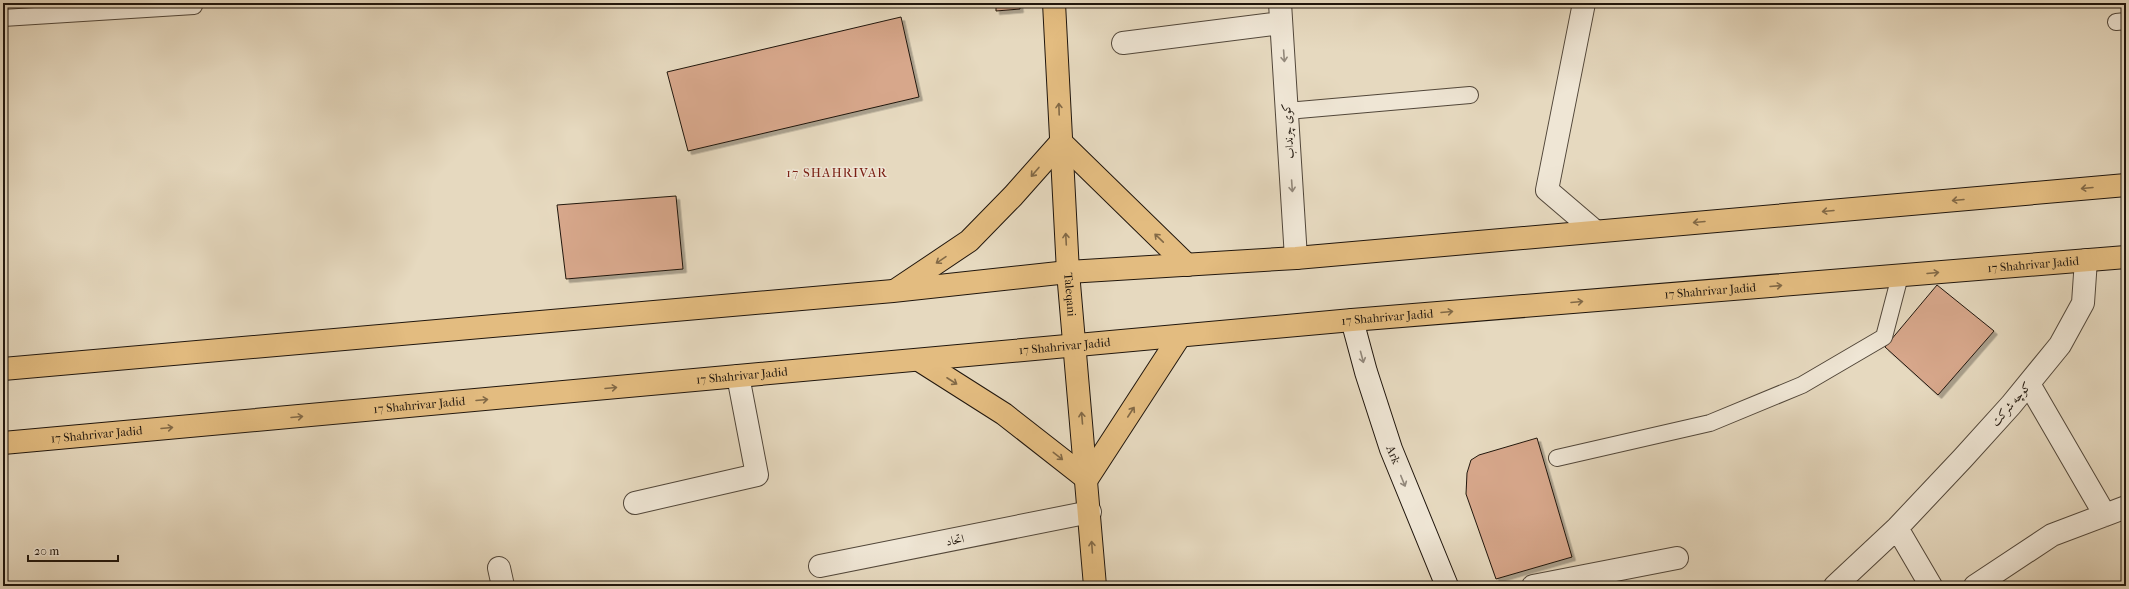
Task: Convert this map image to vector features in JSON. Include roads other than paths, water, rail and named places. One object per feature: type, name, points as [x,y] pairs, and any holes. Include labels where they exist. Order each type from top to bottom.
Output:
[{"type":"main road","name":"Taleqani","points":[[1054,3],[1068,272],[1090,512],[1095,586]]},
{"type":"main road","points":[[893,292],[969,241],[1014,196],[1061,142],[1187,265]]},
{"type":"main road","points":[[3,369],[893,292],[1068,272],[1296,258],[2126,185]]},
{"type":"main road","name":"17 Shahrivar Jadid","points":[[3,443],[1352,320],[2126,257]]},
{"type":"main road","points":[[919,360],[1004,414],[1087,480],[1180,336]]},
{"type":"street","points":[[1584,3],[1547,190],[1595,231]]},
{"type":"street","points":[[1123,43],[1281,13]]},
{"type":"street","name":"کوی چرنداب","points":[[1281,13],[1296,258]]},
{"type":"street","name":"کوچه شرکت","points":[[1835,586],[1898,528],[2011,405],[2060,345],[2083,304],[2086,260]]},
{"type":"street","name":"Ark","points":[[1352,320],[1366,372],[1391,449],[1447,586]]},
{"type":"street","points":[[634,504],[758,475],[738,376]]},
{"type":"street","points":[[2029,384],[2105,515]]},
{"type":"street","points":[[1974,586],[2052,535],[2126,507]]},
{"type":"street","name":"اتحاد","points":[[820,566],[1090,512]]},
{"type":"street","points":[[1898,528],[1931,586]]},
{"type":"street","points":[[1533,586],[1629,577],[1676,558]]},
{"type":"lane","points":[[3,18],[194,6]]},
{"type":"lane","points":[[1287,111],[1470,95]]},
{"type":"lane","points":[[1557,458],[1710,424],[1802,385],[1884,337],[1900,276]]},
{"type":"district","name":"17 SHAHRIVAR","points":[[837,172]]}]
